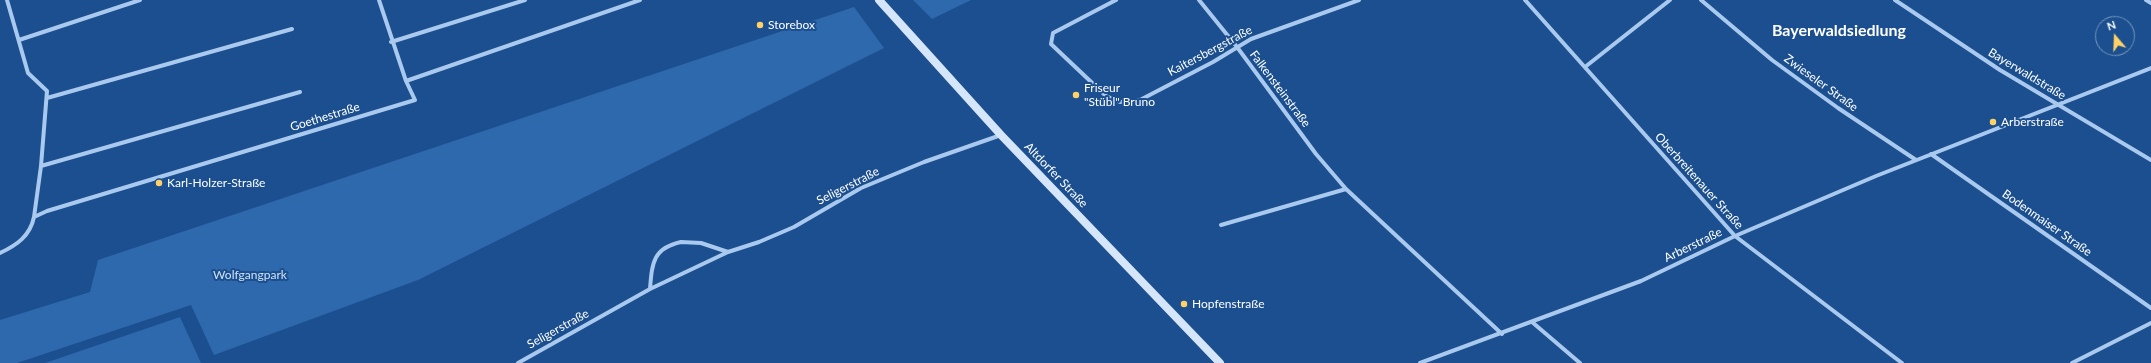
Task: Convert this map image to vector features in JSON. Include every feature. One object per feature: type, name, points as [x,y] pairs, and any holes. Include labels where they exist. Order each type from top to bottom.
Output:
[{"type":"main road","name":"Altdorfer Straße","points":[[878,0],[1001,135],[1220,363]]},
{"type":"street","points":[[0,253],[26,237],[30,232],[34,217],[41,166],[47,98],[47,91],[28,74],[7,0]]},
{"type":"street","points":[[19,40],[140,0]]},
{"type":"street","points":[[379,0],[391,42],[406,81],[640,0]]},
{"type":"street","points":[[391,42],[525,0]]},
{"type":"street","name":"Kaitersbergstraße","points":[[1116,0],[1067,24],[1053,34],[1051,44],[1106,96],[1120,102],[1140,100],[1213,62],[1251,39],[1359,0]]},
{"type":"street","name":"Falkensteinstraße","points":[[1199,0],[1237,47],[1316,154],[1346,189],[1502,334]]},
{"type":"street","name":"Oberbreitenauer Straße","points":[[1525,0],[1735,236],[1902,363]]},
{"type":"street","points":[[1585,67],[1670,0]]},
{"type":"street","name":"Zwieseler Straße","points":[[1701,0],[1772,60],[1838,108],[1916,160]]},
{"type":"street","name":"Bayerwaldstraße","points":[[1895,0],[2000,70],[2151,160]]},
{"type":"street","points":[[2146,0],[2151,3]]},
{"type":"street","points":[[47,98],[292,29]]},
{"type":"street","name":"Arberstraße","points":[[1420,363],[1502,334],[1641,281],[1735,236],[1916,160],[2060,106],[2151,68]]},
{"type":"street","name":"Goethestraße","points":[[34,217],[88,198],[415,100],[406,81]]},
{"type":"street","points":[[41,166],[300,92]]},
{"type":"street","name":"Seligerstraße","points":[[518,363],[650,288],[704,265],[728,252],[759,242],[794,227],[861,188],[938,157],[1001,135]]},
{"type":"street","name":"Bodenmaiser Straße","points":[[1932,154],[2151,308]]},
{"type":"street","points":[[1221,225],[1346,189]]},
{"type":"street","points":[[650,288],[652,267],[658,255],[668,247],[691,242],[711,244],[728,252]]},
{"type":"street","points":[[1532,322],[1580,363]]},
{"type":"street","points":[[2072,363],[2151,323]]},
{"type":"green space","points":[[913,0],[971,0],[932,19]]},
{"type":"green space","name":"Wolfgangpark","points":[[854,7],[884,48],[418,280],[214,355],[191,305],[17,363],[0,363],[0,320],[90,292],[98,260]]},
{"type":"green space","points":[[180,317],[201,363],[45,363]]},
{"type":"place","name":"Storebox","points":[[760,25]]},
{"type":"place","name":"Friseur \"Stübl\" Bruno","points":[[1076,95]]},
{"type":"place","name":"Arberstraße","points":[[1993,122]]},
{"type":"place","name":"Karl-Holzer-Straße","points":[[159,183]]},
{"type":"place","name":"Hopfenstraße","points":[[1184,304]]},
{"type":"district","name":"Bayerwaldsiedlung","points":[[1839,31]]}]
